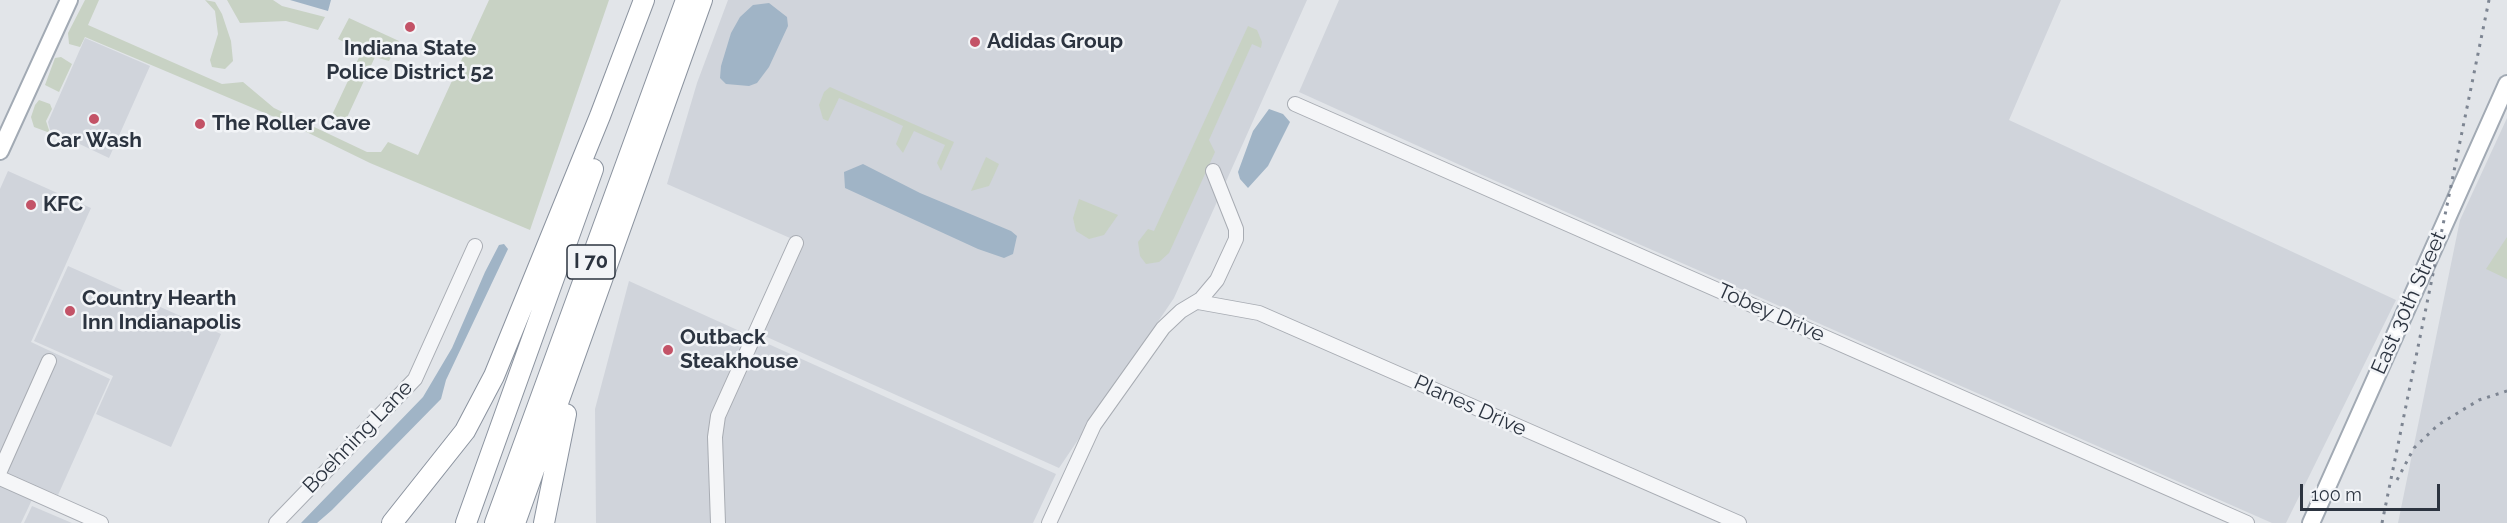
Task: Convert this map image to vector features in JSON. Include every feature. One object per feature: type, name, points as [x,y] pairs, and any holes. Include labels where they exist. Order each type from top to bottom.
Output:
[{"type":"highway","points":[[392,523],[465,431],[494,376],[588,148],[644,0]]},
{"type":"highway","name":"I 70","points":[[466,523],[653,0]]},
{"type":"highway","name":"I 70","points":[[495,523],[686,0]]},
{"type":"highway","points":[[515,523],[702,0]]},
{"type":"highway","points":[[544,523],[568,404],[620,234]]},
{"type":"main road","points":[[0,151],[6,123],[69,0]]},
{"type":"main road","name":"East 30th Street","points":[[2311,523],[2507,84]]},
{"type":"street","name":"Tobey Drive","points":[[1295,104],[2247,523]]},
{"type":"street","points":[[1049,523],[1094,425],[1162,328],[1211,289],[1236,236],[1236,229],[1213,171]]},
{"type":"street","points":[[718,523],[715,437],[718,416],[796,243]]},
{"type":"street","name":"Boehning Lane","points":[[276,523],[415,379],[475,246]]},
{"type":"street","name":"Planes Drive","points":[[1197,302],[1259,313],[1739,523]]},
{"type":"street","points":[[0,471],[49,361]]},
{"type":"street","points":[[0,478],[101,523]]},
{"type":"shaded area","points":[[728,0],[1307,0],[1174,298],[1059,468],[749,329],[790,238],[667,184],[697,83]]},
{"type":"shaded area","points":[[1339,0],[2061,0],[2009,120],[2396,300],[2286,523],[2272,523],[1299,92]]},
{"type":"shaded area","points":[[85,38],[150,66],[109,158],[50,130],[48,122]]},
{"type":"shaded area","points":[[2507,118],[2507,523],[2398,523],[2460,220]]},
{"type":"shaded area","points":[[8,171],[91,208],[31,342],[110,379],[58,495],[38,487],[21,523],[0,523],[0,189]]},
{"type":"shaded area","points":[[68,266],[221,334],[171,447],[96,414],[113,376],[34,341]]},
{"type":"shaded area","points":[[629,281],[1056,474],[1033,523],[596,523],[595,409]]},
{"type":"shaded area","points":[[32,506],[72,523],[24,523]]},
{"type":"green space","points":[[85,0],[99,0],[88,25],[222,84],[243,82],[274,108],[367,152],[381,152],[388,142],[418,155],[489,0],[609,0],[530,230],[370,163],[286,122],[85,37],[80,47],[69,44],[68,33]]},
{"type":"green space","points":[[205,0],[215,2],[222,14],[231,41],[233,61],[225,69],[212,67],[210,60],[218,34],[215,11]]},
{"type":"green space","points":[[227,0],[273,0],[282,6],[325,17],[318,30],[286,21],[240,23]]},
{"type":"green space","points":[[349,18],[399,41],[389,61],[375,57],[344,124],[352,127],[346,130],[324,116],[331,117],[362,51],[338,39]]},
{"type":"green space","points":[[1248,26],[1257,30],[1262,42],[1261,48],[1252,44],[1209,140],[1215,152],[1169,253],[1159,262],[1146,264],[1140,256],[1138,242],[1148,229],[1154,231]]},
{"type":"green space","points":[[61,57],[72,64],[59,92],[45,85],[55,58]]},
{"type":"green space","points":[[830,87],[954,142],[941,171],[937,163],[945,145],[914,131],[903,153],[896,144],[903,126],[886,118],[839,98],[828,121],[823,119],[819,105],[824,92]]},
{"type":"green space","points":[[39,100],[50,104],[52,109],[46,121],[50,133],[34,127],[31,117]]},
{"type":"green space","points":[[986,157],[999,164],[989,186],[971,191]]},
{"type":"green space","points":[[1079,199],[1118,215],[1104,235],[1089,239],[1076,231],[1073,218]]},
{"type":"green space","points":[[2507,237],[2507,279],[2486,269]]},
{"type":"water","points":[[290,0],[331,0],[328,11]]},
{"type":"water","points":[[769,3],[787,17],[788,26],[769,67],[757,83],[749,86],[726,84],[720,78],[721,66],[731,33],[740,17],[753,5]]},
{"type":"water","points":[[1269,109],[1283,114],[1290,122],[1268,166],[1248,188],[1240,179],[1238,172],[1253,131]]},
{"type":"water","points":[[863,164],[920,193],[1011,231],[1017,236],[1013,254],[1004,258],[978,249],[845,188],[844,172]]},
{"type":"water","points":[[504,244],[508,249],[446,380],[441,399],[332,510],[317,523],[301,523],[423,397],[452,348],[499,245]]},
{"type":"railway","points":[[2382,523],[2489,0]]},
{"type":"railway","points":[[2397,480],[2414,448],[2438,425],[2479,400],[2507,391]]},
{"type":"place","name":"Indiana State Police District 52","points":[[410,27]]},
{"type":"place","name":"Adidas Group","points":[[975,42]]},
{"type":"place","name":"Car Wash","points":[[94,119]]},
{"type":"place","name":"The Roller Cave","points":[[200,124]]},
{"type":"place","name":"KFC","points":[[31,205]]},
{"type":"place","name":"Country Hearth Inn Indianapolis","points":[[70,311]]},
{"type":"place","name":"Outback Steakhouse","points":[[668,350]]}]
